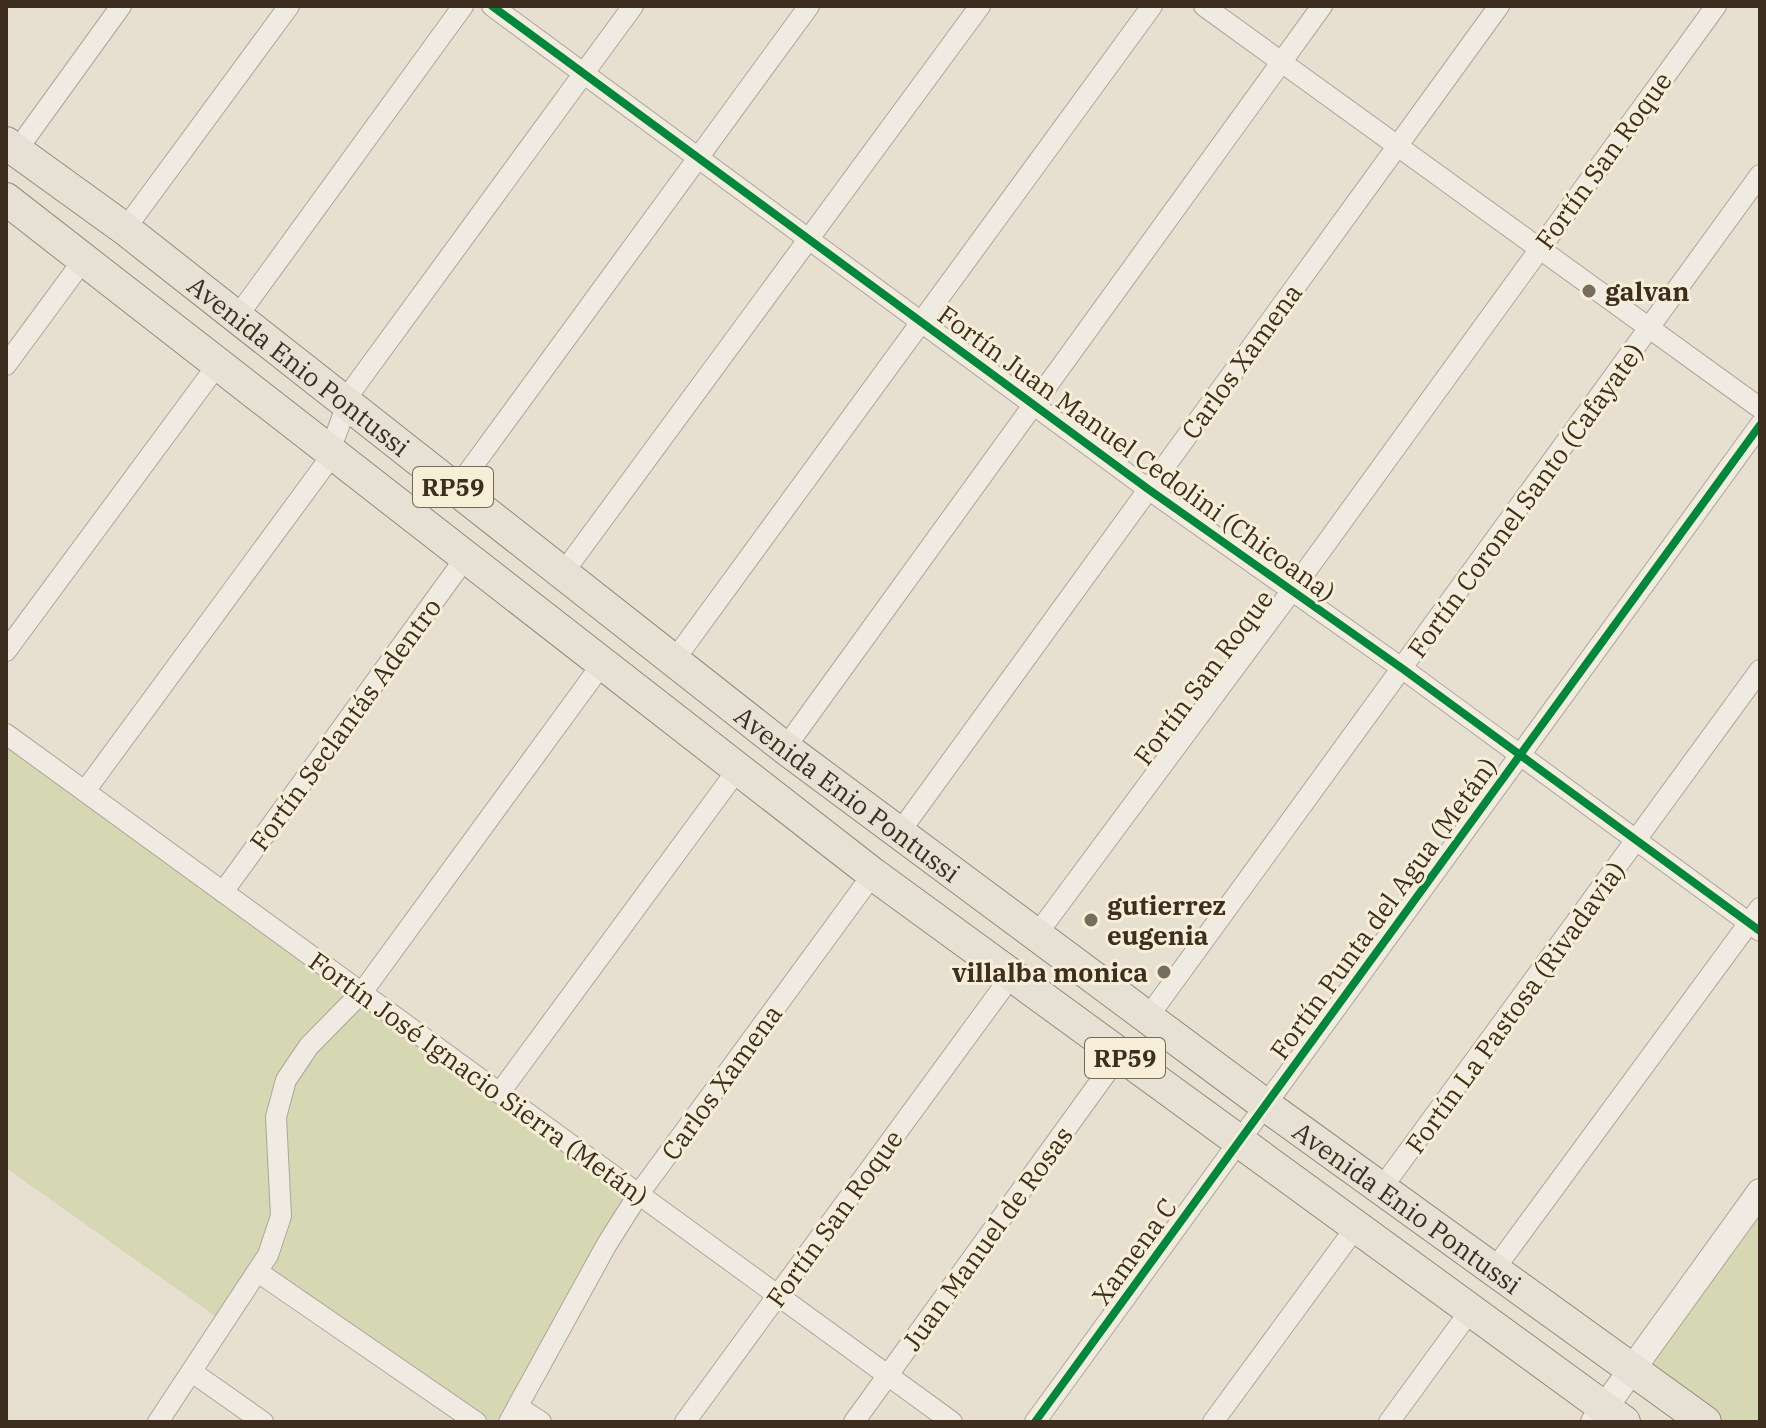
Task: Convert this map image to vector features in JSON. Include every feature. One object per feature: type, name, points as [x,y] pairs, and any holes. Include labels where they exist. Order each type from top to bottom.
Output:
[{"type":"main road","name":"Avenida Enio Pontussi","points":[[11,146],[125,229],[785,748],[1264,1104],[1705,1422]]},
{"type":"main road","name":"Avenida Enio Pontussi","points":[[6,199],[873,874],[1470,1311],[1608,1417]]},
{"type":"street","points":[[11,146],[121,6]]},
{"type":"street","points":[[125,229],[289,6]]},
{"type":"street","points":[[237,317],[463,6]]},
{"type":"street","name":"Fortín Juan Manuel Cedolini (Chicoana)","points":[[492,6],[1148,489],[1293,589],[1637,841],[1756,921]]},
{"type":"street","points":[[85,791],[331,452],[345,404],[633,6]]},
{"type":"street","points":[[456,489],[809,6]]},
{"type":"street","points":[[563,573],[980,6]]},
{"type":"street","points":[[675,659],[1152,6]]},
{"type":"street","points":[[1204,6],[1760,408]]},
{"type":"street","points":[[785,748],[1322,6]]},
{"type":"street","name":"Carlos Xamena","points":[[899,833],[1499,6]]},
{"type":"street","name":"Fortín San Roque","points":[[1037,934],[1293,589],[1538,247],[1716,6]]},
{"type":"street","name":"Fortín Coronel Santo (Cafayate)","points":[[1148,1017],[1760,175]]},
{"type":"street","points":[[6,365],[84,259]]},
{"type":"street","points":[[6,651],[218,364]]},
{"type":"street","name":"Fortín Punta del Agua (Metán)","points":[[1264,1104],[1760,425]]},
{"type":"street","name":"Fortín Seclantás Adentro","points":[[223,892],[466,557]]},
{"type":"street","points":[[158,1422],[258,1272],[281,1216],[276,1117],[283,1088],[309,1046],[363,991],[602,664]]},
{"type":"street","name":"Fortín La Pastosa (Rivadavia)","points":[[1381,1189],[1760,670]]},
{"type":"street","name":"Fortín José Ignacio Sierra (Metán)","points":[[6,734],[501,1091],[638,1195],[952,1422]]},
{"type":"street","points":[[501,1091],[738,769]]},
{"type":"street","name":"Carlos Xamena","points":[[513,1415],[607,1244],[638,1195],[873,874]]},
{"type":"street","points":[[1493,1271],[1756,921]]},
{"type":"street","name":"Fortín San Roque","points":[[685,1422],[1012,975]]},
{"type":"street","name":"Juan Manuel de Rosas","points":[[854,1422],[1120,1054]]},
{"type":"street","name":"Xamena C","points":[[1035,1422],[1264,1104]]},
{"type":"street","points":[[1608,1417],[1632,1371],[1760,1192]]},
{"type":"street","points":[[1213,1422],[1356,1227]]},
{"type":"street","points":[[258,1272],[476,1422]]},
{"type":"street","points":[[1389,1422],[1470,1311]]},
{"type":"street","points":[[192,1372],[263,1422]]},
{"type":"street","points":[[513,1415],[541,1422]]},
{"type":"green space","points":[[6,739],[635,1197],[515,1404],[541,1422],[481,1422],[256,1272],[222,1321],[6,1168]]},
{"type":"green space","points":[[1760,1202],[1760,1422],[1714,1422],[1639,1369]]},
{"type":"cycle path","points":[[492,6],[1148,489],[1403,669],[1760,931]]},
{"type":"cycle path","points":[[1035,1422],[1760,425]]},
{"type":"place","name":"galvan","points":[[1589,291]]},
{"type":"place","name":"gutierrez eugenia","points":[[1091,920]]},
{"type":"place","name":"villalba monica","points":[[1164,972]]}]
